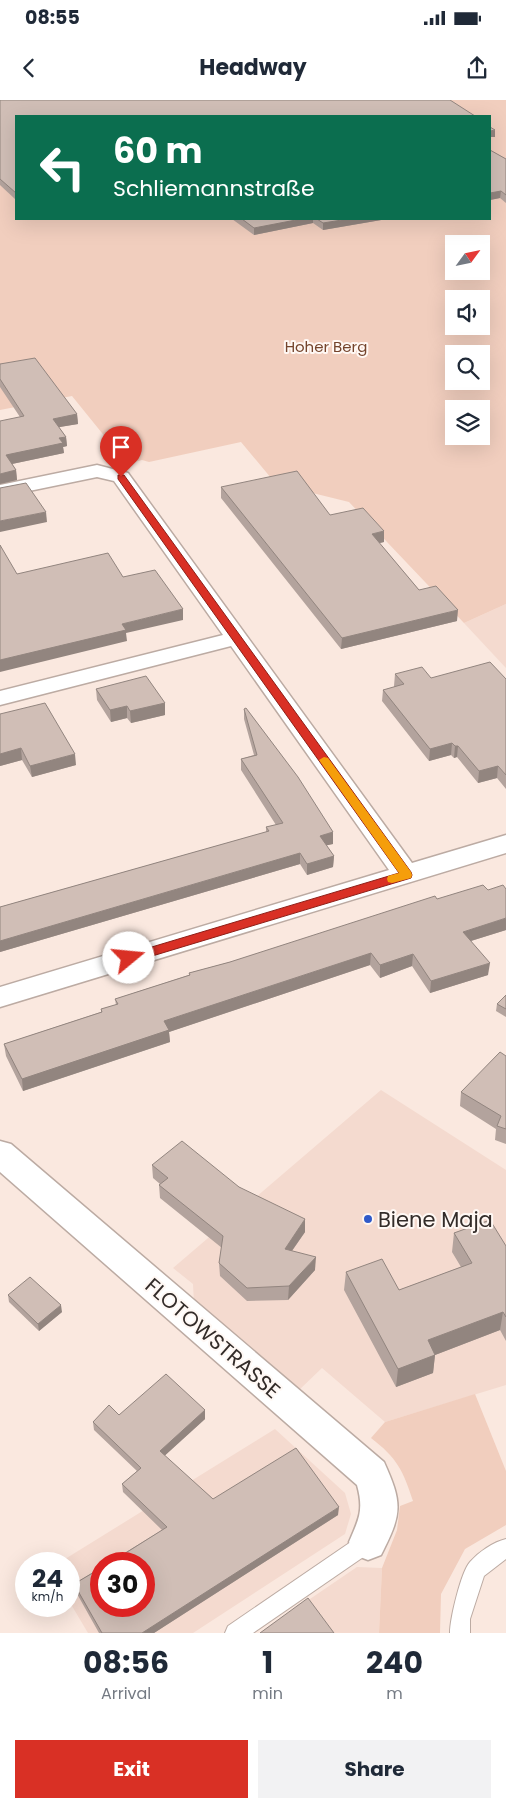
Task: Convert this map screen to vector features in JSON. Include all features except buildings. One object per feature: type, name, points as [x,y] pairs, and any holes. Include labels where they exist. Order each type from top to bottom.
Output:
[{"type":"street","points":[[0,491],[97,470],[121,477],[406,875]]},
{"type":"street","points":[[0,698],[237,638]]},
{"type":"street","points":[[0,997],[506,844]]},
{"type":"street","name":"FLOTOWSTRASSE","points":[[0,1153],[370,1474],[381,1498],[379,1522],[368,1542]]},
{"type":"lane","points":[[235,1633],[368,1542]]},
{"type":"lane","points":[[460,1633],[460,1619],[476,1570],[506,1549]]},
{"type":"shaded area","points":[[506,604],[506,668],[464,623]]},
{"type":"shaded area","name":"Biene Maja","points":[[381,1090],[506,1170],[506,1385],[385,1422],[322,1368],[298,1391],[194,1303],[193,1284],[173,1268]]},
{"type":"shaded area","points":[[275,1429],[345,1493],[351,1514],[345,1534],[193,1633],[88,1633],[78,1617],[80,1552],[76,1552]]},
{"type":"shaded area","points":[[357,1567],[382,1568],[379,1633],[260,1633]]},
{"type":"green space","name":"Hoher Berg","points":[[107,100],[506,100],[506,604],[464,623],[349,502],[276,484],[241,442],[149,462],[142,460],[127,464],[72,396],[0,410],[0,117]]},
{"type":"green space","points":[[475,1394],[506,1471],[506,1525],[465,1549],[441,1594],[440,1633],[379,1633],[382,1568],[397,1530],[400,1506],[413,1501],[398,1465],[371,1438],[385,1422]]},
{"type":"slow traffic","points":[[324,760],[406,875],[392,879]]},
{"type":"place","name":"Biene Maja","points":[[368,1219]]},
{"type":"route","points":[[121,477],[406,875],[129,958]]}]
